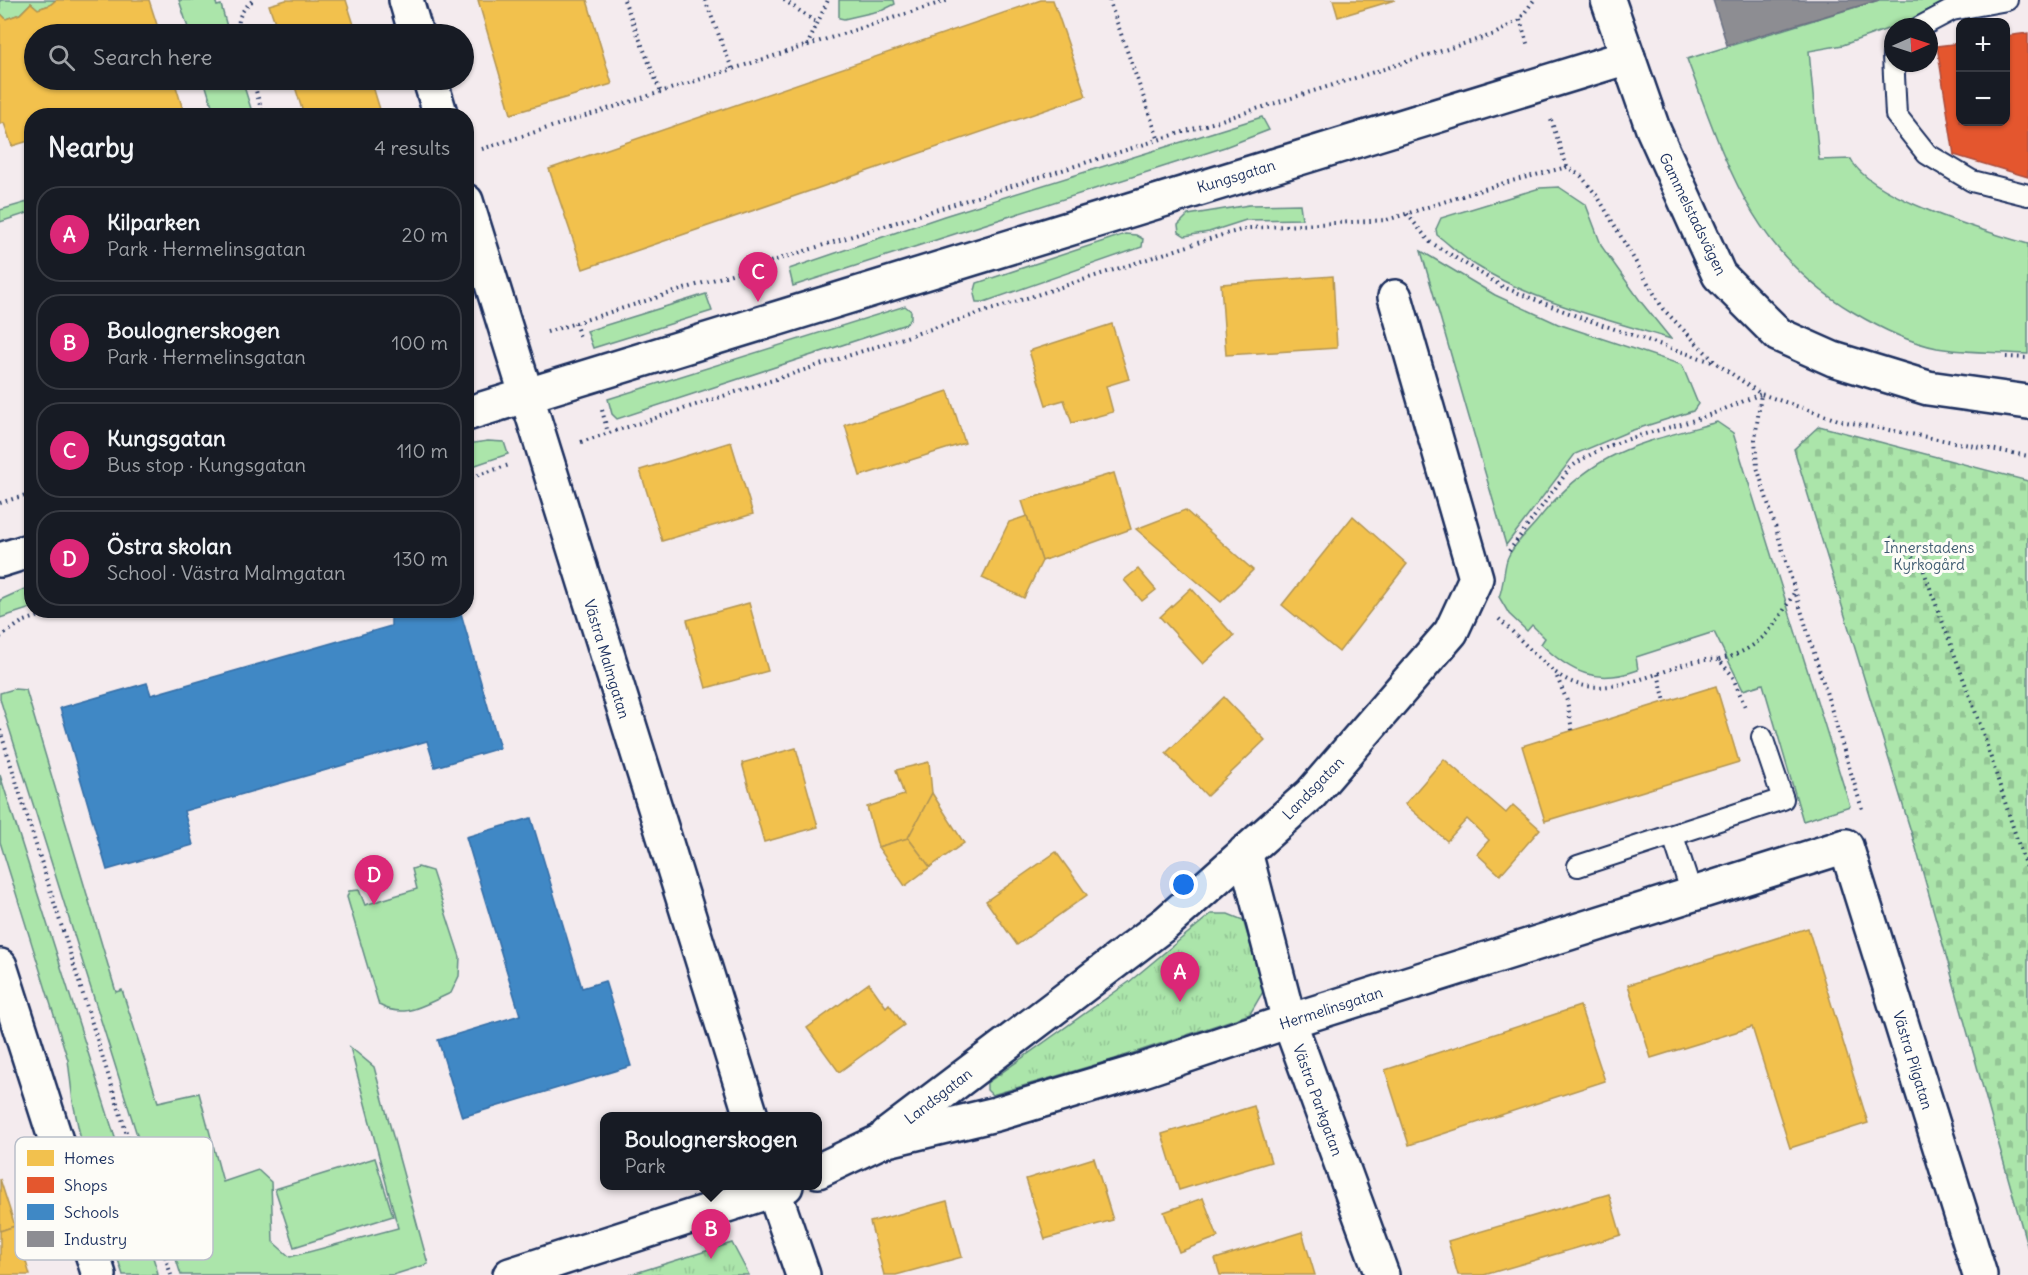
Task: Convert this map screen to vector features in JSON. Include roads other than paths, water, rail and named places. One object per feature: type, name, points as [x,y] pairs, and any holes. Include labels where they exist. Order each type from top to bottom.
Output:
[{"type":"street","points":[[406,0],[413,24]]},
{"type":"street","name":"Gammelstadsvägen","points":[[1608,0],[1653,129],[1719,275],[1779,335],[1833,359],[1928,388],[2028,402]]},
{"type":"street","name":"Kungsgatan","points":[[474,412],[1628,57]]},
{"type":"street","points":[[433,90],[439,108]]},
{"type":"street","name":"Västra Malmgatan","points":[[474,227],[749,1112]]},
{"type":"street","name":"Landsgatan","points":[[879,1142],[1166,923],[1311,794],[1451,632],[1476,578],[1395,297]]},
{"type":"street","points":[[0,560],[24,552]]},
{"type":"street","name":"Hermelinsgatan","points":[[822,1169],[879,1142],[996,1114],[1140,1071],[1289,1021],[1845,846]]},
{"type":"street","name":"Västra Pilgatan","points":[[1845,846],[1980,1275]]},
{"type":"street","name":"Västra Parkgatan","points":[[1245,852],[1289,1021],[1382,1275]]},
{"type":"street","points":[[0,966],[55,1137]]},
{"type":"street","points":[[510,1275],[768,1190]]},
{"type":"street","points":[[778,1190],[803,1275]]},
{"type":"street","points":[[94,1260],[99,1275]]},
{"type":"lane","points":[[1937,18],[1952,10],[2007,0]]},
{"type":"lane","points":[[1894,72],[1896,115],[1927,154],[1972,181],[2028,195]]},
{"type":"lane","points":[[1578,866],[1783,799],[1762,737]]},
{"type":"lane","points":[[1673,836],[1692,894]]},
{"type":"place","name":"Kungsgatan","points":[[758,302]]},
{"type":"place","name":"Östra skolan","points":[[374,905]]},
{"type":"place","name":"Kilparken","points":[[1180,1002]]},
{"type":"place","name":"Boulognerskogen","points":[[711,1259]]},
{"type":"park label","name":"Innerstadens Kyrkogård","points":[[1929,556]]}]
